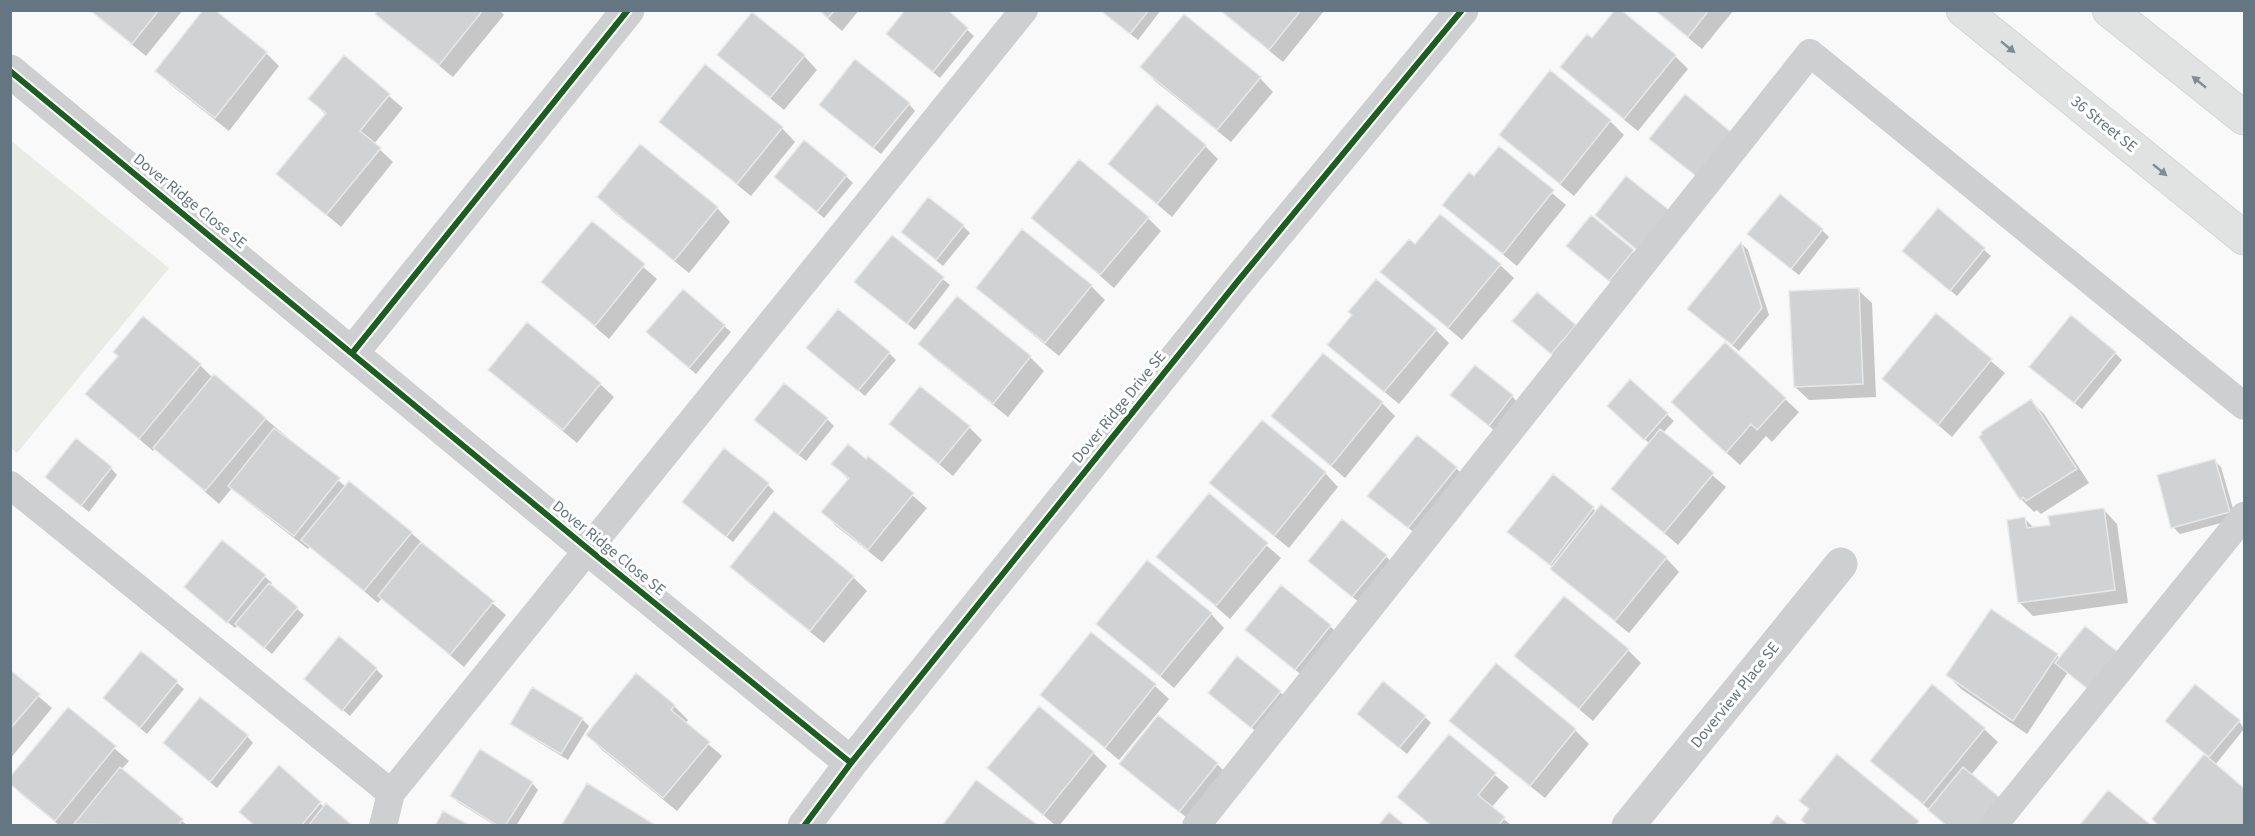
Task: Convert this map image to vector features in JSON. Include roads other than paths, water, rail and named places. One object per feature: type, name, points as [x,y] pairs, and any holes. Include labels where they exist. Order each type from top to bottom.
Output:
[{"type":"main road","name":"36 Street SE","points":[[1963,10],[2244,238]]},
{"type":"main road","points":[[2109,10],[2244,118]]},
{"type":"street","points":[[353,352],[628,10]]},
{"type":"street","name":"Dover Ridge Drive SE","points":[[804,825],[851,763],[1238,280],[1462,10]]},
{"type":"street","name":"Dover Ridge Close SE","points":[[10,71],[851,763]]},
{"type":"street","name":"Doverview Place SE","points":[[1628,825],[1841,564]]},
{"type":"lane","points":[[383,825],[391,793],[1024,10]]},
{"type":"lane","points":[[1196,825],[1810,53],[2244,406]]},
{"type":"lane","points":[[10,485],[391,793]]},
{"type":"lane","points":[[1993,825],[2244,516]]}]
